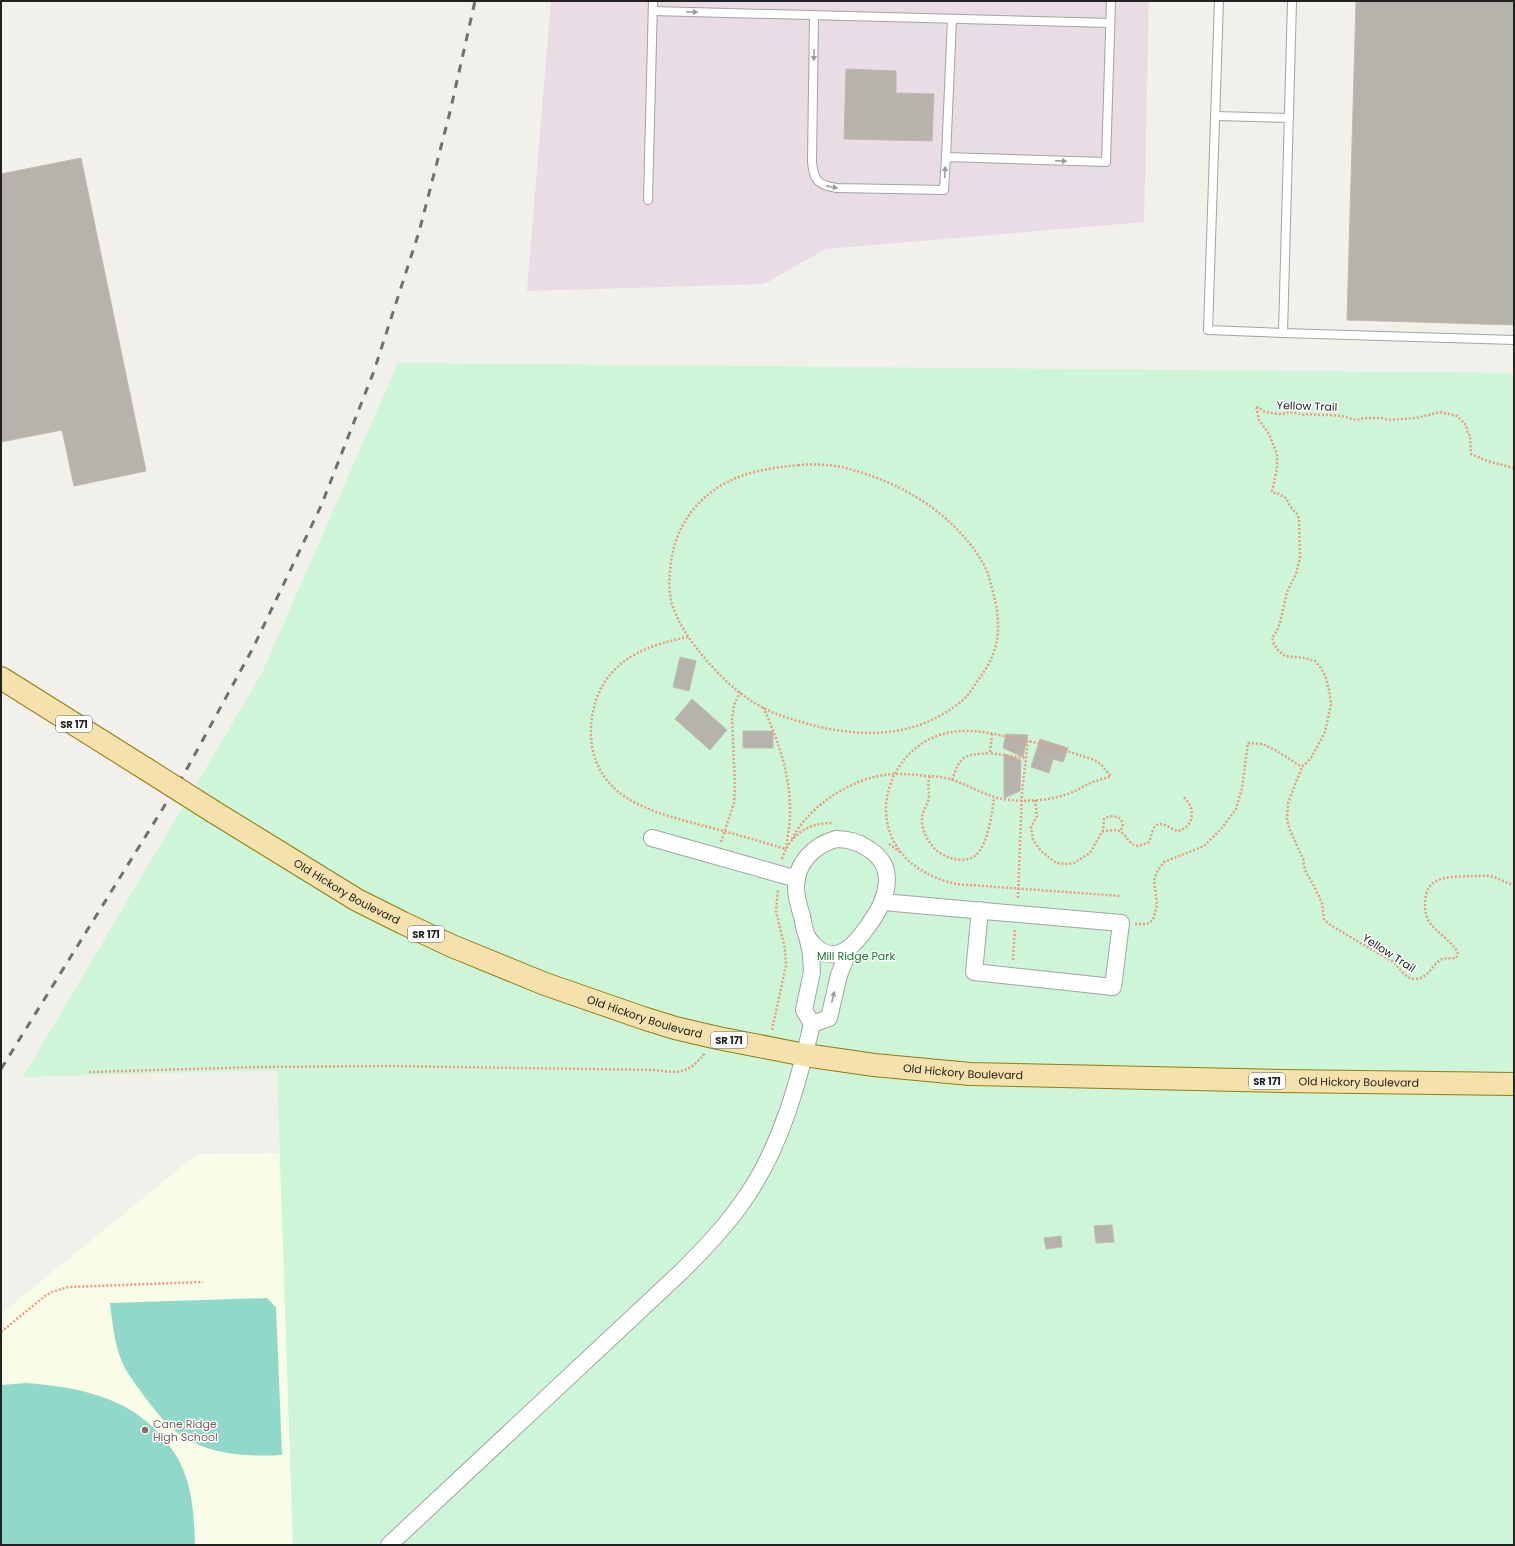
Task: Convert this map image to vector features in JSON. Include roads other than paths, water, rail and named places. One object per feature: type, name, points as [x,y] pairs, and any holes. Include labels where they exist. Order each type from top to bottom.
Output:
[{"type":"main road","name":"Old Hickory Boulevard","points":[[1,678],[214,812],[358,900],[403,923],[491,963],[594,1001],[675,1028],[804,1055],[874,1065],[977,1075],[1514,1084]]},
{"type":"street","points":[[652,838],[797,879]]},
{"type":"street","points":[[390,1545],[675,1278],[720,1231],[748,1194],[771,1153],[782,1129],[791,1104],[812,1024],[804,1010],[812,972],[811,954],[797,899],[796,886],[802,865],[814,849],[832,840],[851,840],[874,852],[883,862],[887,875],[887,888],[878,913],[858,941],[837,954],[825,953],[813,945],[807,936]]},
{"type":"street","points":[[883,902],[980,910],[1121,923],[1114,987],[974,972],[980,910]]},
{"type":"street","points":[[812,1024],[829,1018],[839,975],[850,947]]},
{"type":"lane","points":[[648,200],[653,1]]},
{"type":"lane","points":[[946,157],[1106,162],[1111,1]]},
{"type":"lane","points":[[1219,1],[1208,330],[1514,340]]},
{"type":"lane","points":[[1283,333],[1292,1]]},
{"type":"lane","points":[[653,11],[1110,23]]},
{"type":"lane","points":[[814,16],[813,172],[817,182],[826,186],[837,188],[944,190],[952,19]]},
{"type":"lane","points":[[1215,116],[1289,118]]},
{"type":"railway","points":[[1,1069],[183,776],[253,648],[321,506],[374,371],[419,232],[450,112],[475,1]]},
{"type":"place","name":"Cane Ridge High School","points":[[145,1430]]},
{"type":"park label","name":"Mill Ridge Park","points":[[856,956]]}]
